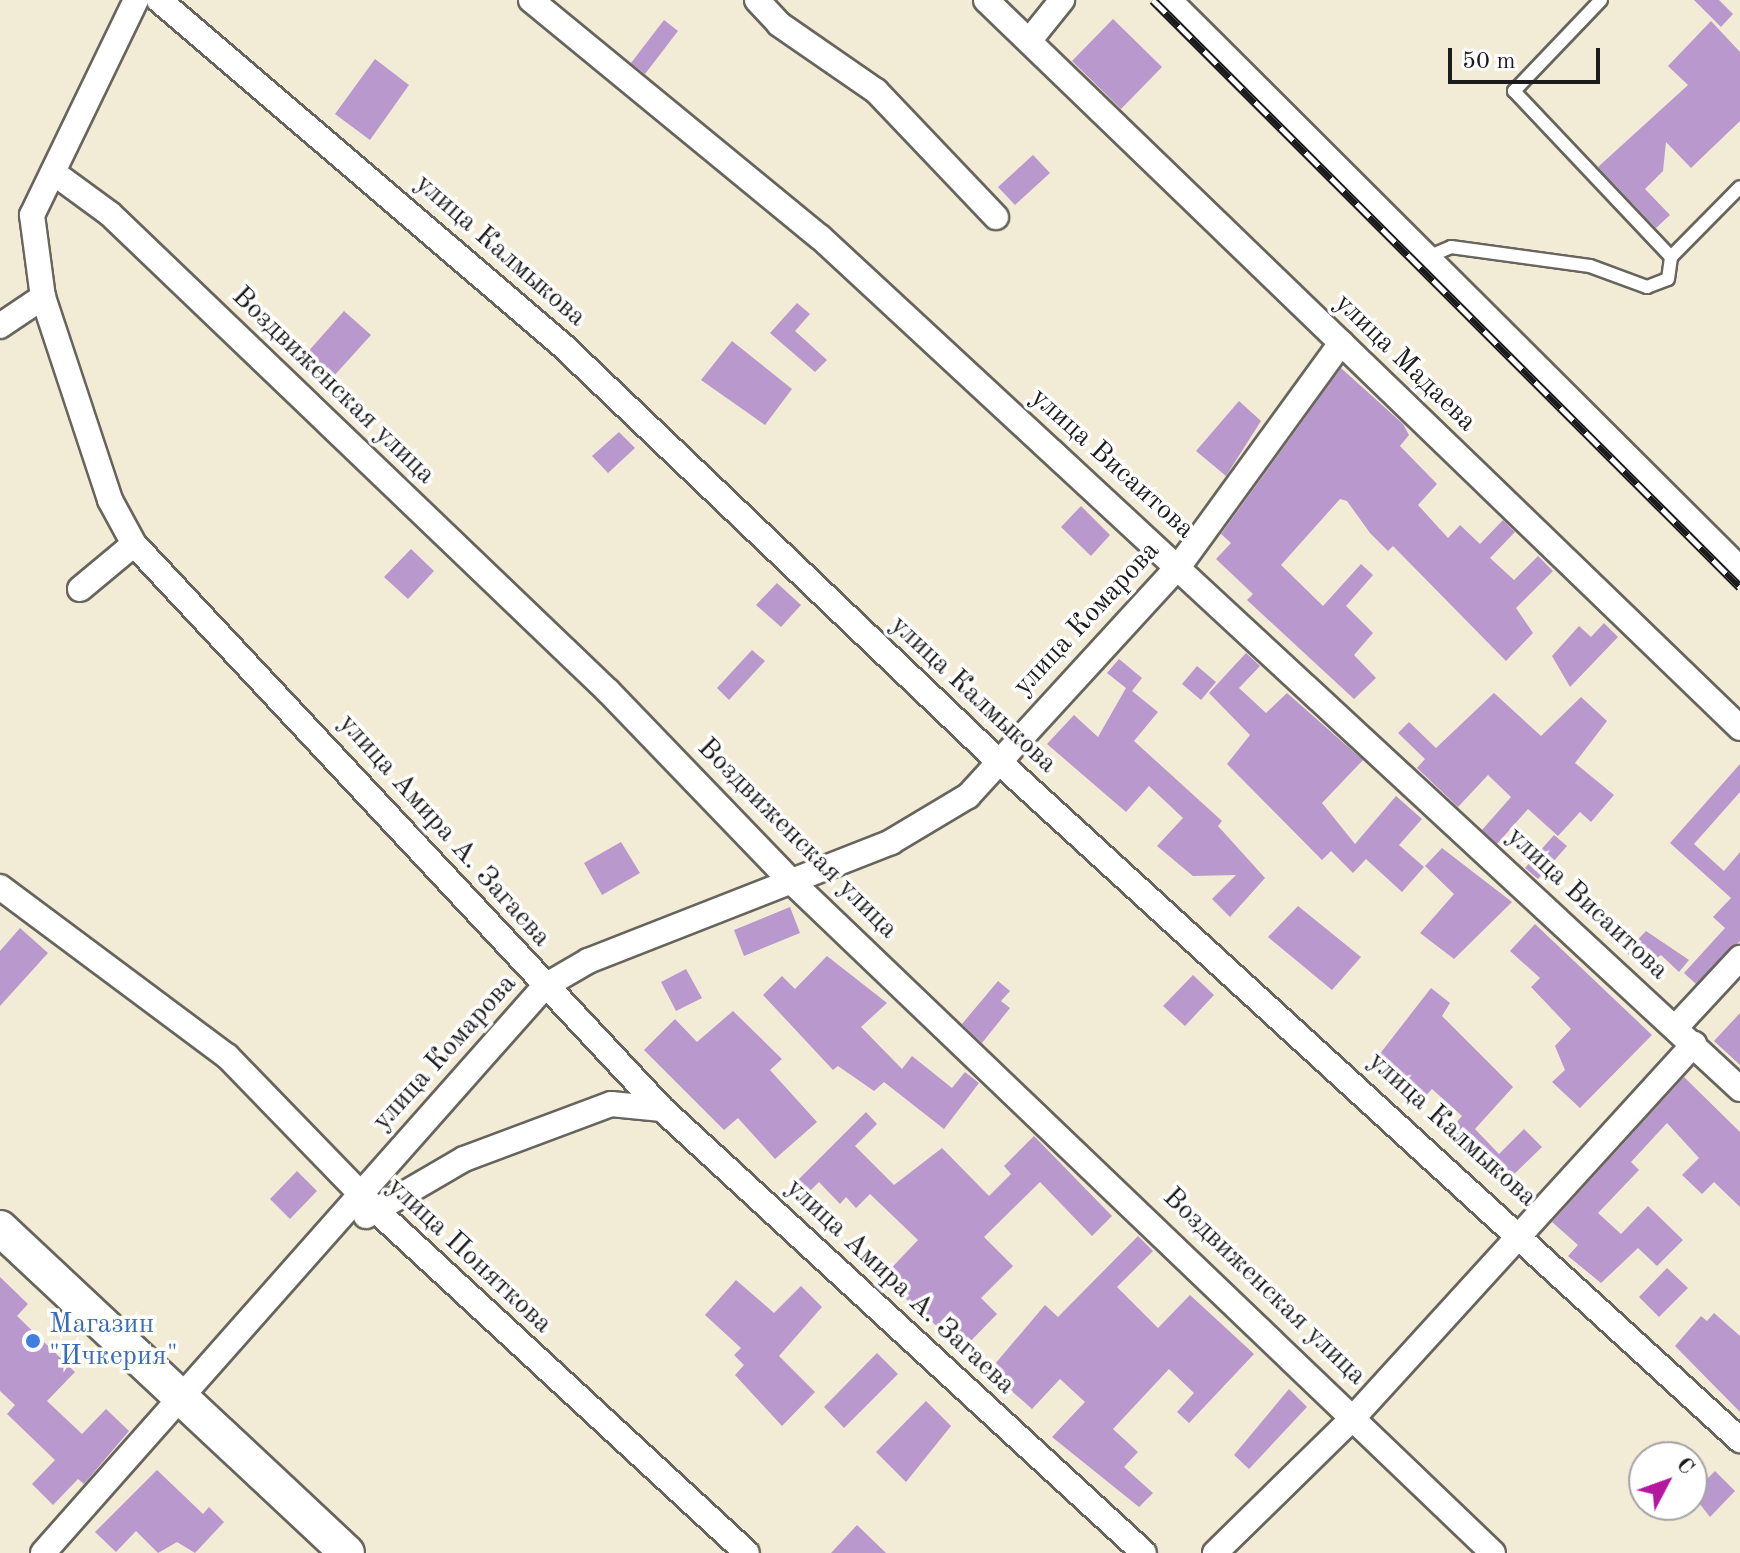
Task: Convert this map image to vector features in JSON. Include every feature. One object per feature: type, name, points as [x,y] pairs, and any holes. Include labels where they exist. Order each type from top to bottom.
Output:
[{"type":"street","name":"улица Амира А. Загаева","points":[[136,0],[32,215],[43,297],[110,500],[134,544],[662,1109],[1144,1553]]},
{"type":"street","name":"улица Калмыкова","points":[[159,0],[562,345],[996,759],[1523,1235],[1740,1440]]},
{"type":"street","name":"улица Висаитова","points":[[531,0],[820,237],[1179,566],[1740,1089]]},
{"type":"street","points":[[757,0],[779,24],[876,91],[996,217]]},
{"type":"street","name":"улица Мадаева","points":[[986,0],[1740,728]]},
{"type":"street","points":[[1029,41],[1062,0]]},
{"type":"street","points":[[1169,0],[1430,256],[1740,569]]},
{"type":"street","name":"Воздвиженская улица","points":[[54,173],[110,214],[608,691],[790,880],[1493,1553]]},
{"type":"street","points":[[0,326],[43,297]]},
{"type":"street","name":"улица Комарова","points":[[43,1553],[545,986],[588,961],[891,842],[968,796],[996,759],[1179,566],[1341,343]]},
{"type":"street","points":[[80,589],[134,544]]},
{"type":"street","name":"улица Поняткова","points":[[0,887],[227,1056],[378,1212],[747,1553]]},
{"type":"street","points":[[1675,1028],[1740,958]]},
{"type":"street","points":[[1215,1553],[1354,1417],[1694,1044]]},
{"type":"street","points":[[331,1228],[378,1212],[464,1159],[611,1104],[662,1109]]},
{"type":"street","points":[[0,1228],[347,1553]]},
{"type":"lane","points":[[1601,0],[1514,91],[1671,257]]},
{"type":"lane","points":[[1430,256],[1451,247],[1575,264],[1647,287],[1668,279],[1671,257],[1740,187]]},
{"type":"building","points":[[1694,0],[1719,0],[1733,14],[1721,27]]},
{"type":"building","points":[[1113,19],[1162,67],[1121,109],[1072,61]]},
{"type":"building","points":[[664,20],[678,31],[645,74],[631,63]]},
{"type":"building","points":[[1711,21],[1740,52],[1740,121],[1691,168],[1666,142],[1663,171],[1645,189],[1670,215],[1656,228],[1598,167],[1688,85],[1668,66]]},
{"type":"building","points":[[375,59],[409,85],[370,140],[335,114]]},
{"type":"building","points":[[1033,155],[1050,173],[1015,205],[998,187]]},
{"type":"building","points":[[797,303],[810,314],[795,331],[827,360],[815,372],[770,333]]},
{"type":"building","points":[[344,311],[371,335],[332,378],[306,354]]},
{"type":"building","points":[[732,341],[792,389],[765,425],[701,380]]},
{"type":"building","points":[[1341,368],[1403,424],[1409,435],[1400,446],[1437,484],[1418,505],[1448,538],[1460,525],[1480,544],[1503,520],[1515,532],[1490,558],[1514,580],[1538,556],[1553,571],[1516,608],[1533,633],[1506,661],[1393,546],[1388,551],[1370,533],[1347,501],[1340,499],[1281,565],[1323,606],[1361,564],[1373,575],[1346,606],[1373,633],[1354,655],[1376,678],[1354,699],[1247,600],[1253,594],[1216,559],[1231,543],[1221,534]]},
{"type":"building","points":[[1239,401],[1261,421],[1226,476],[1196,451]]},
{"type":"building","points":[[619,432],[635,448],[608,473],[592,456]]},
{"type":"building","points":[[1081,506],[1110,535],[1091,556],[1061,527]]},
{"type":"building","points":[[411,549],[434,571],[408,599],[384,577]]},
{"type":"building","points":[[777,583],[801,605],[781,627],[756,605]]},
{"type":"building","points":[[1604,623],[1618,637],[1570,687],[1552,656],[1579,626],[1591,637]]},
{"type":"building","points":[[752,650],[765,661],[729,700],[717,688]]},
{"type":"building","points":[[1246,653],[1260,666],[1239,688],[1266,713],[1287,693],[1363,760],[1322,803],[1355,844],[1396,796],[1422,819],[1399,845],[1424,867],[1402,892],[1366,859],[1353,873],[1331,851],[1322,860],[1227,764],[1250,735],[1209,693]]},
{"type":"building","points":[[1119,659],[1142,678],[1132,691],[1158,712],[1134,741],[1222,821],[1218,826],[1265,878],[1230,917],[1212,899],[1236,875],[1193,876],[1157,846],[1183,818],[1149,786],[1126,812],[1047,744],[1074,715],[1098,737],[1126,688],[1107,673]]},
{"type":"building","points":[[1197,666],[1216,682],[1201,700],[1182,684]]},
{"type":"building","points":[[1494,693],[1541,736],[1581,697],[1607,721],[1575,763],[1614,795],[1591,822],[1580,812],[1558,836],[1528,809],[1497,844],[1482,830],[1511,797],[1488,775],[1458,807],[1417,768],[1425,759],[1398,733],[1409,722],[1436,748]]},
{"type":"building","points":[[1740,764],[1740,792],[1694,844],[1724,871],[1740,852],[1740,941],[1696,984],[1684,973],[1725,928],[1713,917],[1731,898],[1670,843]]},
{"type":"building","points":[[1554,835],[1567,846],[1538,879],[1525,868]]},
{"type":"building","points":[[621,842],[640,873],[602,895],[584,863]]},
{"type":"building","points":[[1442,848],[1512,902],[1454,959],[1420,933],[1454,894],[1425,866]]},
{"type":"building","points":[[1298,906],[1361,957],[1332,990],[1268,937]]},
{"type":"building","points":[[790,907],[800,933],[744,956],[734,930]]},
{"type":"building","points":[[1535,924],[1652,1035],[1580,1108],[1552,1082],[1565,1070],[1555,1046],[1571,1029],[1531,987],[1540,978],[1510,951]]},
{"type":"building","points":[[20,928],[48,953],[0,1006],[0,951]]},
{"type":"building","points":[[1646,931],[1689,960],[1679,972],[1661,955],[1642,968],[1626,952]]},
{"type":"building","points":[[827,956],[887,1003],[861,1027],[902,1069],[912,1056],[952,1088],[965,1072],[979,1083],[944,1129],[884,1082],[874,1091],[838,1066],[833,1070],[763,995],[782,976],[795,989]]},
{"type":"building","points":[[686,969],[702,998],[676,1011],[661,982]]},
{"type":"building","points":[[1193,975],[1214,995],[1185,1026],[1163,1006]]},
{"type":"building","points":[[998,981],[1010,991],[1001,1001],[1010,1008],[982,1043],[962,1024]]},
{"type":"building","points":[[1431,988],[1450,1003],[1442,1016],[1513,1087],[1475,1129],[1499,1154],[1524,1129],[1542,1147],[1503,1185],[1449,1131],[1462,1116],[1432,1089],[1420,1102],[1379,1055]]},
{"type":"building","points":[[733,1011],[782,1059],[770,1070],[817,1122],[775,1159],[738,1118],[724,1130],[644,1050],[675,1019],[697,1042]]},
{"type":"building","points":[[1740,1013],[1740,1065],[1714,1041]]},
{"type":"building","points":[[1684,1077],[1740,1132],[1740,1207],[1714,1182],[1702,1194],[1682,1175],[1699,1158],[1667,1123],[1631,1162],[1639,1170],[1598,1213],[1621,1234],[1648,1206],[1683,1240],[1657,1266],[1638,1248],[1601,1283],[1568,1256],[1578,1245],[1552,1222]]},
{"type":"building","points":[[866,1112],[877,1124],[855,1146],[894,1185],[942,1148],[989,1196],[1011,1174],[1004,1166],[1034,1136],[1112,1216],[1092,1236],[1040,1182],[984,1237],[1013,1266],[981,1298],[997,1314],[963,1349],[882,1278],[918,1240],[870,1194],[856,1208],[846,1197],[840,1204],[819,1182],[800,1201],[788,1190]]},
{"type":"building","points":[[297,1171],[317,1191],[290,1219],[270,1199]]},
{"type":"building","points":[[1138,1236],[1153,1251],[1117,1287],[1158,1328],[1190,1295],[1254,1354],[1189,1423],[1177,1412],[1194,1393],[1169,1369],[1113,1429],[1138,1452],[1124,1467],[1153,1493],[1139,1507],[1052,1437],[1085,1402],[1060,1379],[1032,1409],[989,1371],[1045,1305],[1058,1317]]},
{"type":"building","points":[[1667,1268],[1688,1288],[1659,1317],[1639,1297]]},
{"type":"building","points":[[0,1277],[28,1304],[17,1316],[75,1372],[47,1401],[82,1434],[106,1409],[129,1431],[84,1484],[78,1479],[53,1505],[32,1484],[55,1460],[7,1414],[15,1405],[0,1391]]},
{"type":"building","points":[[736,1280],[774,1313],[801,1286],[822,1307],[779,1356],[815,1392],[782,1426],[735,1375],[744,1365],[734,1355],[741,1348],[705,1315]]},
{"type":"building","points":[[1714,1313],[1740,1336],[1740,1412],[1675,1346],[1701,1316],[1707,1321]]},
{"type":"building","points":[[877,1353],[898,1374],[844,1428],[824,1407]]},
{"type":"building","points":[[1289,1389],[1307,1407],[1249,1469],[1234,1455]]},
{"type":"building","points":[[926,1401],[951,1426],[906,1482],[876,1452]]},
{"type":"building","points":[[157,1470],[203,1514],[209,1507],[224,1522],[195,1553],[177,1542],[158,1553],[136,1531],[116,1552],[95,1532]]},
{"type":"building","points":[[1715,1471],[1735,1491],[1710,1517],[1708,1514],[1708,1478]]},
{"type":"building","points":[[857,1525],[886,1553],[831,1553]]},
{"type":"railway","points":[[1153,0],[1740,587]]},
{"type":"place","name":"Магазин \"Ичкерия\"","points":[[33,1341]]}]
